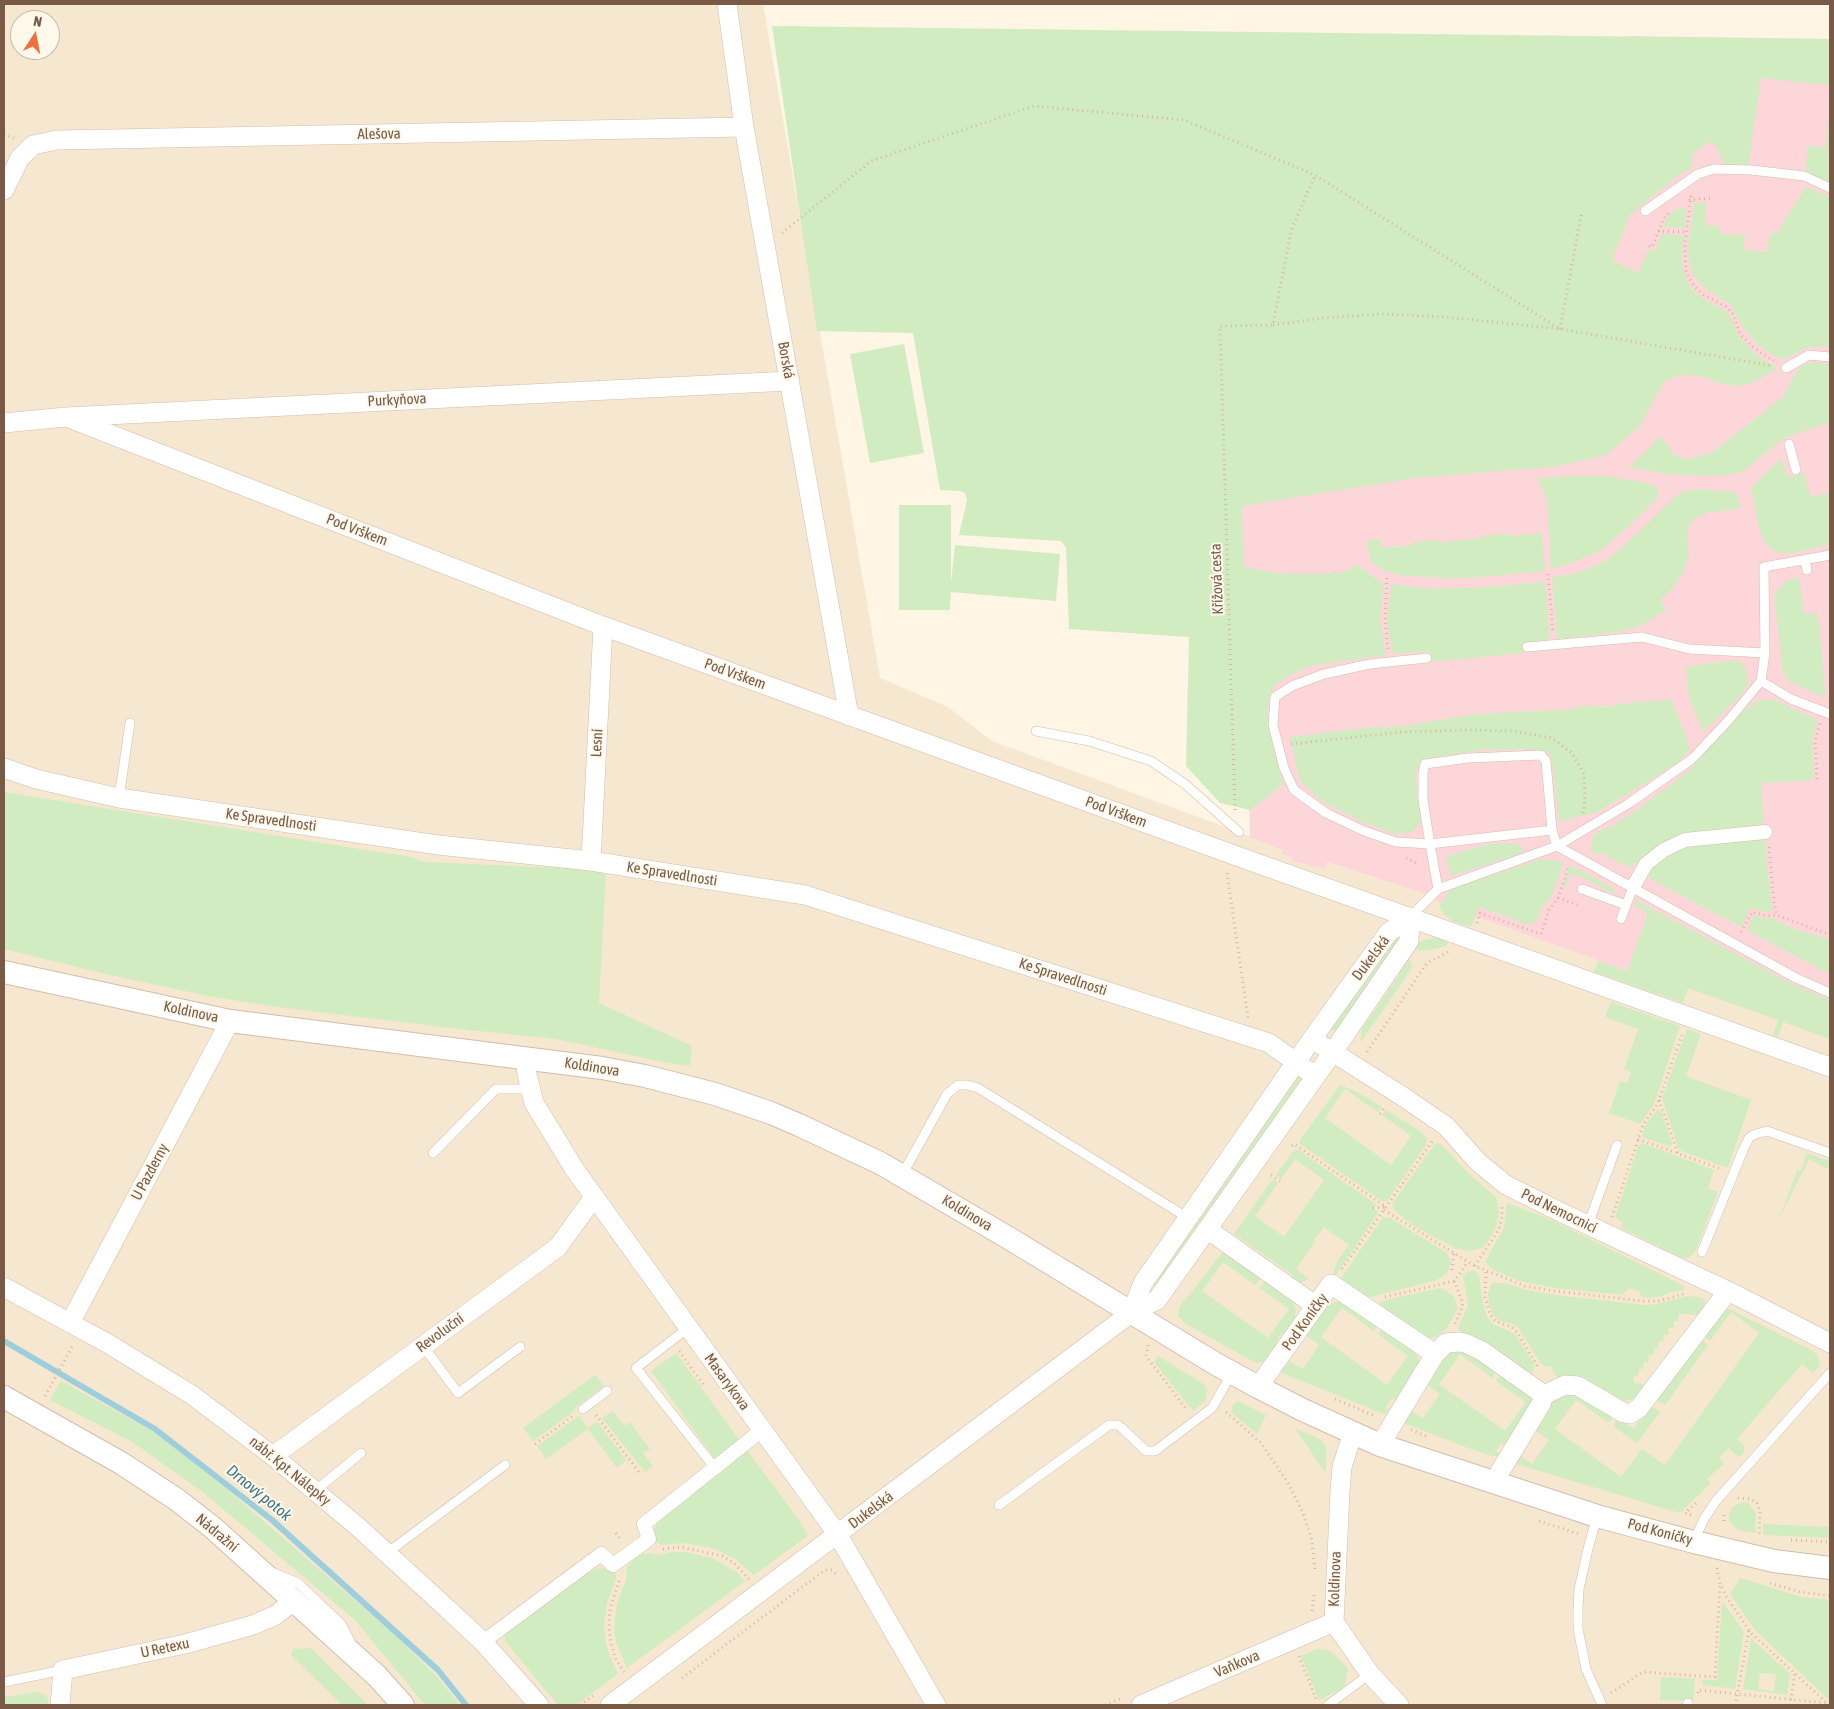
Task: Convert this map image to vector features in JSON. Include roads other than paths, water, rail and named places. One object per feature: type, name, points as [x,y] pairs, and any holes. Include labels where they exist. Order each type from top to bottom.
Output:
[{"type":"street","name":"Borská","points":[[727,4],[744,127],[849,716]]},
{"type":"street","name":"Alešova","points":[[4,190],[20,158],[33,145],[56,140],[744,127]]},
{"type":"street","name":"Purkyňova","points":[[4,423],[66,417],[790,381]]},
{"type":"street","name":"Pod Vrškem","points":[[66,417],[603,626],[1246,860],[1410,917]]},
{"type":"street","name":"Lesní","points":[[591,861],[603,626]]},
{"type":"street","name":"Ke Spravedlnosti","points":[[4,768],[36,779],[119,798],[438,845],[591,861],[805,895],[1269,1043],[1315,1076]]},
{"type":"street","points":[[1632,888],[1646,864],[1664,850],[1685,840],[1766,836]]},
{"type":"street","points":[[1410,917],[1830,1067]]},
{"type":"street","name":"Dukelská","points":[[1131,1312],[1143,1283],[1312,1039],[1388,933],[1410,917]]},
{"type":"street","name":"Dukelská","points":[[610,1705],[838,1535],[1131,1312],[1157,1300],[1333,1052],[1409,940],[1410,917]]},
{"type":"street","name":"Koldinova","points":[[4,972],[230,1021],[525,1058],[635,1074],[715,1094],[771,1113],[807,1128],[839,1142],[902,1175],[1131,1312]]},
{"type":"street","name":"U Pazderny","points":[[70,1323],[230,1021]]},
{"type":"street","name":"Pod Nemocnicí","points":[[1312,1039],[1446,1126],[1478,1162],[1506,1185],[1728,1291],[1830,1344]]},
{"type":"street","name":"Masarykova","points":[[525,1058],[526,1074],[534,1103],[546,1124],[594,1197],[838,1535],[936,1705]]},
{"type":"street","name":"Revoluční","points":[[273,1456],[558,1247],[594,1197]]},
{"type":"street","points":[[1206,1230],[1316,1306]]},
{"type":"street","name":"Pod Koníčky","points":[[1258,1388],[1331,1284],[1435,1354]]},
{"type":"street","name":"nábř. Kpt. Nálepky","points":[[4,1287],[70,1323],[192,1395],[273,1456],[387,1553],[482,1642],[539,1705]]},
{"type":"street","points":[[1494,1483],[1541,1404],[1544,1395],[1565,1385],[1574,1385],[1583,1387],[1624,1414],[1634,1412],[1728,1291]]},
{"type":"street","name":"Pod Koníčky","points":[[1131,1312],[1258,1388],[1380,1445],[1598,1516],[1774,1561],[1830,1568]]},
{"type":"street","points":[[1380,1445],[1435,1354],[1440,1347],[1453,1342],[1465,1343],[1482,1351],[1544,1395]]},
{"type":"street","name":"Nádražní","points":[[4,1397],[121,1462],[147,1479],[212,1528],[377,1676],[403,1705]]},
{"type":"street","points":[[482,1642],[601,1554],[613,1565],[649,1540],[644,1524],[762,1430]]},
{"type":"street","name":"Koldinova","points":[[1352,1432],[1342,1467],[1334,1622],[1370,1674],[1399,1705]]},
{"type":"street","name":"U Retexu","points":[[63,1670],[185,1644],[253,1625],[276,1615],[294,1600]]},
{"type":"street","name":"Vaňkova","points":[[1141,1705],[1334,1622]]},
{"type":"street","points":[[60,1705],[63,1670]]},
{"type":"lane","points":[[1645,211],[1698,174],[1714,169],[1752,170],[1804,176],[1830,188]]},
{"type":"lane","points":[[1786,368],[1809,355],[1830,357]]},
{"type":"lane","points":[[1789,444],[1796,470]]},
{"type":"lane","points":[[1410,917],[1438,888],[1557,846],[1628,804],[1692,758],[1728,721],[1761,682],[1765,653],[1764,568],[1830,555]]},
{"type":"lane","points":[[1805,560],[1807,570]]},
{"type":"lane","points":[[1527,647],[1642,638],[1689,649],[1765,653]]},
{"type":"lane","points":[[1427,658],[1370,664],[1324,674],[1292,686],[1275,697],[1273,725],[1284,768],[1294,790],[1326,813],[1396,842],[1430,844],[1552,830]]},
{"type":"lane","points":[[1761,682],[1791,699],[1830,714]]},
{"type":"lane","points":[[119,798],[130,723]]},
{"type":"lane","points":[[1036,731],[1089,741],[1150,762],[1184,784],[1239,832]]},
{"type":"lane","points":[[1438,888],[1423,800],[1425,764],[1468,758],[1540,755],[1546,761],[1552,830],[1557,846],[1796,978],[1830,992]]},
{"type":"lane","points":[[1621,919],[1632,888]]},
{"type":"lane","points":[[1582,889],[1626,905]]},
{"type":"lane","points":[[902,1175],[947,1094],[958,1085],[966,1085],[978,1088],[1188,1218]]},
{"type":"lane","points":[[434,1153],[496,1089],[530,1089]]},
{"type":"lane","points":[[1702,1252],[1749,1138],[1758,1132],[1767,1131],[1830,1153]]},
{"type":"lane","points":[[1588,1225],[1617,1145]]},
{"type":"lane","points":[[688,1328],[634,1369],[715,1468]]},
{"type":"lane","points":[[423,1346],[458,1392],[520,1347]]},
{"type":"lane","points":[[999,1505],[1109,1424],[1118,1425],[1146,1451],[1155,1451],[1212,1408],[1232,1373]]},
{"type":"lane","points":[[1694,1542],[1704,1519],[1716,1501],[1830,1373]]},
{"type":"lane","points":[[586,1407],[607,1391]]},
{"type":"lane","points":[[315,1491],[361,1453]]},
{"type":"lane","points":[[387,1553],[505,1465]]},
{"type":"lane","points":[[1598,1516],[1579,1589],[1578,1629],[1586,1669],[1600,1703]]},
{"type":"lane","points":[[254,1564],[298,1583],[341,1624],[360,1661]]},
{"type":"lane","points":[[4,1682],[63,1670]]},
{"type":"lane","points":[[1328,1705],[1370,1674]]},
{"type":"waterway","name":"Drnový potok","points":[[4,1341],[155,1429],[272,1520],[438,1670],[466,1705]]}]
